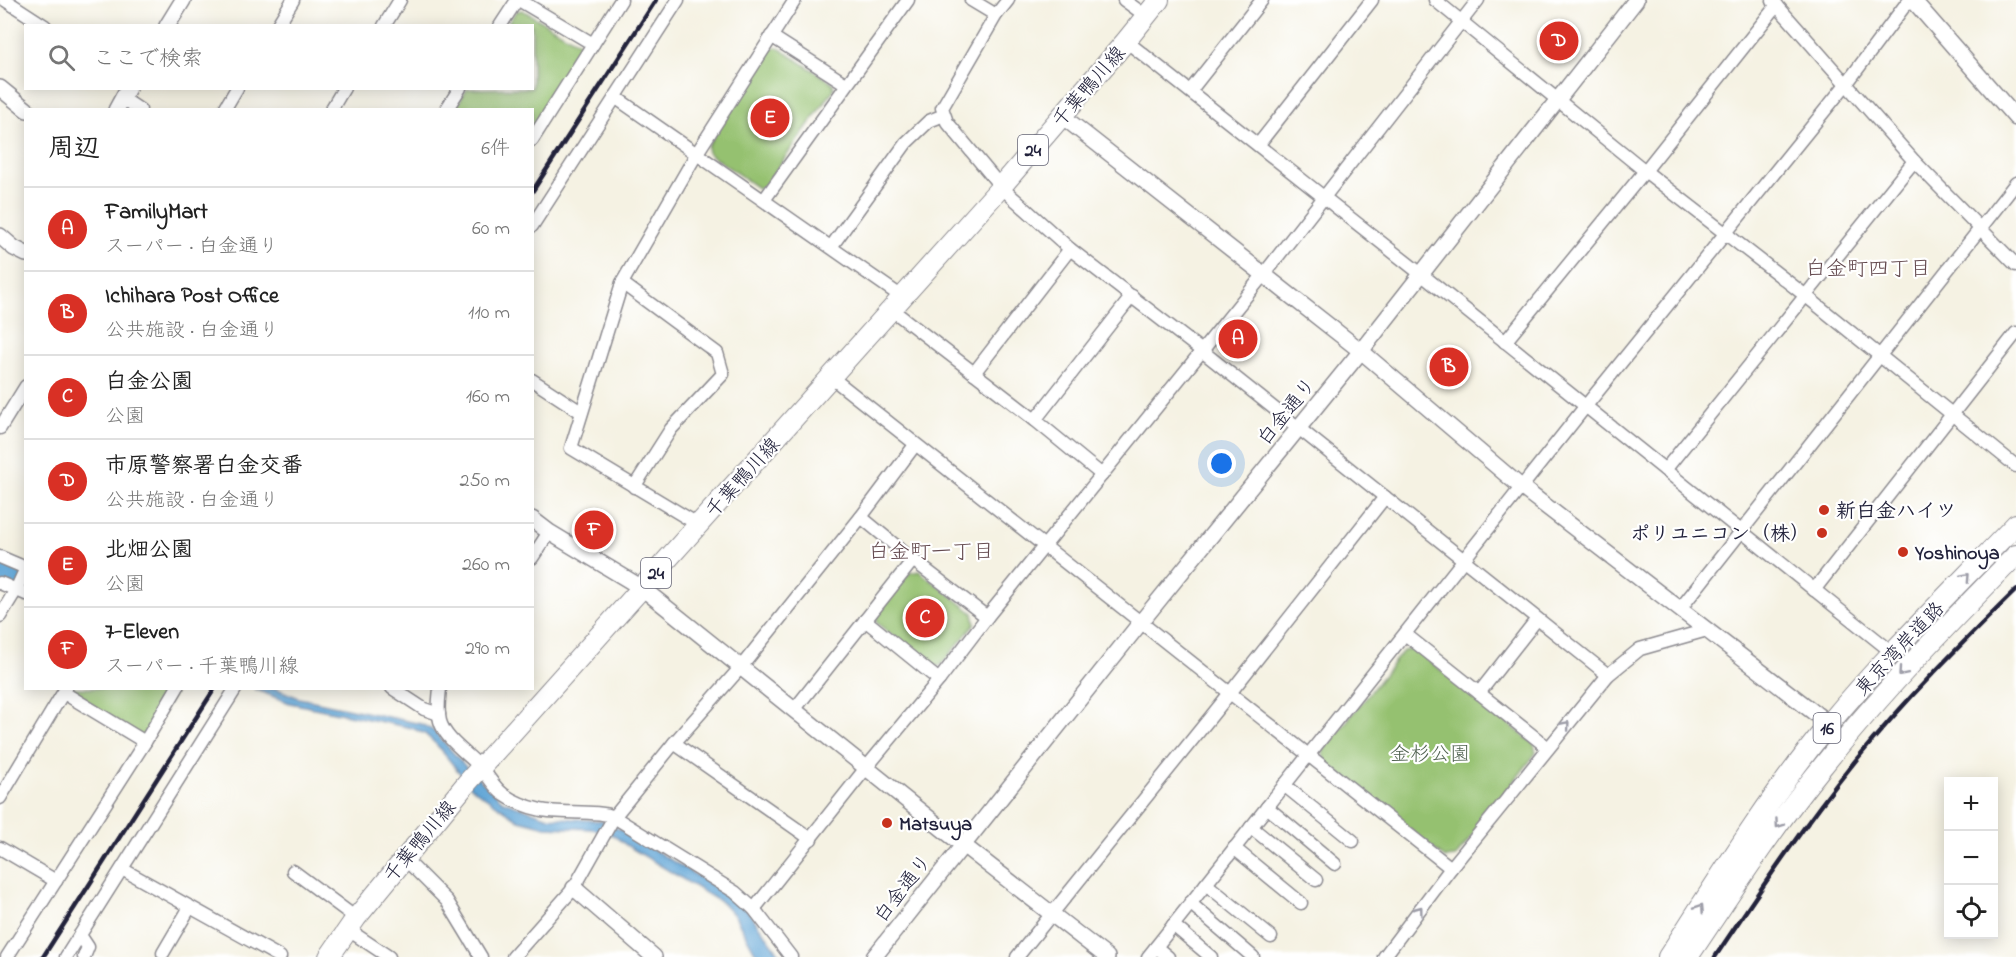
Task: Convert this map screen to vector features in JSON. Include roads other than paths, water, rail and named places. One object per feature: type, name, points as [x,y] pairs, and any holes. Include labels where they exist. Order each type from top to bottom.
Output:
[{"type":"main road","name":"千葉鴨川線","points":[[328,957],[404,858],[474,775],[1001,187],[1126,41],[1158,0]]},
{"type":"main road","name":"東京湾岸道路","points":[[1668,957],[1759,819],[1829,724],[2016,524]]},
{"type":"main road","name":"東京湾岸道路","points":[[1688,957],[1783,818],[1828,759],[1919,654],[2016,555]]},
{"type":"street","points":[[5,0],[42,24]]},
{"type":"street","points":[[168,24],[183,0]]},
{"type":"street","points":[[278,24],[293,0]]},
{"type":"street","points":[[385,24],[400,0]]},
{"type":"street","points":[[501,24],[518,0],[593,44]]},
{"type":"street","points":[[534,137],[621,0]]},
{"type":"street","points":[[534,223],[678,0]]},
{"type":"street","points":[[699,525],[571,448],[622,284],[697,153],[795,0]]},
{"type":"street","points":[[764,200],[908,0]]},
{"type":"street","points":[[971,0],[996,15]]},
{"type":"street","points":[[1008,0],[996,15],[942,108],[947,122],[1001,187],[1070,249],[1202,351],[1608,675]]},
{"type":"street","points":[[1124,0],[1146,16]]},
{"type":"street","points":[[1190,91],[1262,0]]},
{"type":"street","points":[[1258,145],[1372,0]]},
{"type":"street","points":[[1435,0],[1645,171],[1806,296],[2016,466]]},
{"type":"street","points":[[754,909],[1264,274],[1478,0]]},
{"type":"street","name":"白金通り","points":[[874,957],[1361,351],[1636,0]]},
{"type":"street","points":[[1168,957],[1152,952],[1521,487],[1847,83],[1909,0]]},
{"type":"street","points":[[1913,0],[2016,118]]},
{"type":"street","points":[[1505,342],[1645,171],[1774,2],[1914,161],[1979,230],[2016,265]]},
{"type":"street","points":[[771,36],[846,84]]},
{"type":"street","points":[[1126,41],[1421,274],[1893,653]]},
{"type":"street","points":[[0,88],[25,108]]},
{"type":"street","points":[[225,108],[236,90]]},
{"type":"street","points":[[332,108],[343,90]]},
{"type":"street","points":[[447,108],[459,90]]},
{"type":"street","points":[[615,97],[831,247],[974,373],[1102,475]]},
{"type":"street","points":[[122,99],[137,108]]},
{"type":"street","points":[[831,247],[906,143],[929,121],[944,115]]},
{"type":"street","points":[[1062,116],[1361,351],[1521,487],[1829,724]]},
{"type":"street","points":[[1665,470],[1914,161]]},
{"type":"street","points":[[1680,609],[2016,183]]},
{"type":"street","points":[[0,236],[24,253]]},
{"type":"street","points":[[974,373],[1070,249]]},
{"type":"street","points":[[622,284],[717,353],[723,374],[671,429],[634,487]]},
{"type":"street","points":[[1035,420],[1132,296]]},
{"type":"street","points":[[1814,590],[2016,333]]},
{"type":"street","points":[[831,377],[1451,868]]},
{"type":"street","points":[[534,381],[581,412]]},
{"type":"street","points":[[0,428],[24,389]]},
{"type":"street","points":[[513,957],[574,888],[612,821],[674,743],[741,668],[915,445]]},
{"type":"street","points":[[1017,957],[1230,693],[1384,497]]},
{"type":"street","points":[[861,517],[913,561],[987,617]]},
{"type":"street","points":[[534,521],[642,588],[1107,957]]},
{"type":"street","points":[[534,555],[549,532]]},
{"type":"street","points":[[0,557],[24,568]]},
{"type":"street","points":[[794,710],[913,561]]},
{"type":"street","points":[[0,616],[21,592],[24,574]]},
{"type":"street","points":[[0,583],[21,592]]},
{"type":"street","points":[[1479,693],[1537,619]]},
{"type":"street","points":[[865,620],[939,680]]},
{"type":"street","points":[[1384,957],[1547,747],[1608,675],[1640,649],[1707,630]]},
{"type":"street","points":[[1405,634],[1547,747]]},
{"type":"street","points":[[7,957],[176,690]]},
{"type":"street","points":[[66,957],[235,690]]},
{"type":"street","points":[[395,690],[417,705],[439,714]]},
{"type":"street","points":[[440,690],[438,707],[444,730],[474,775],[503,794],[526,805],[555,812],[605,813],[612,821],[716,880],[754,909],[791,957]]},
{"type":"street","points":[[0,798],[65,691],[145,742]]},
{"type":"street","points":[[674,743],[811,839]]},
{"type":"street","points":[[1284,785],[1353,841]]},
{"type":"street","points":[[1267,807],[1335,864]]},
{"type":"street","points":[[1251,827],[1316,880]]},
{"type":"street","points":[[0,848],[56,881]]},
{"type":"street","points":[[1234,848],[1300,903]]},
{"type":"street","points":[[404,858],[447,901],[477,956]]},
{"type":"street","points":[[122,869],[280,957]]},
{"type":"street","points":[[293,871],[389,957]]},
{"type":"street","points":[[1206,884],[1271,937]]},
{"type":"street","points":[[574,888],[654,957]]},
{"type":"street","points":[[1190,903],[1253,957]]},
{"type":"street","points":[[163,953],[190,907]]},
{"type":"street","points":[[1173,925],[1211,957]]},
{"type":"street","points":[[80,935],[88,947],[84,957]]},
{"type":"water","points":[[257,690],[279,690],[299,698],[421,724],[434,731],[466,767],[503,801],[549,817],[602,821],[621,830],[742,903],[782,957],[758,957],[735,916],[724,904],[613,835],[593,829],[546,827],[519,820],[472,788],[437,745],[425,734],[412,728],[290,703]]},
{"type":"waterway","points":[[0,574],[24,584]]},
{"type":"railway","points":[[534,189],[656,0]]},
{"type":"railway","points":[[1715,957],[1801,832],[1856,760],[1914,694],[2016,590]]},
{"type":"railway","points":[[43,957],[214,690]]},
{"type":"place","name":"市原警察署白金交番","points":[[1559,41]]},
{"type":"place","name":"北畑公園","points":[[770,118]]},
{"type":"place","name":"FamilyMart","points":[[1238,339]]},
{"type":"place","name":"Ichihara Post Office","points":[[1449,367]]},
{"type":"place","name":"新白金ハイツ","points":[[1824,510]]},
{"type":"place","name":"7-Eleven","points":[[594,530]]},
{"type":"place","name":"ポリユニコン（株）","points":[[1822,533]]},
{"type":"place","name":"Yoshinoya","points":[[1903,552]]},
{"type":"place","name":"白金公園","points":[[925,618]]},
{"type":"place","name":"Matsuya","points":[[887,823]]},
{"type":"district","name":"白金町四丁目","points":[[1868,268]]},
{"type":"district","name":"白金町一丁目","points":[[931,551]]},
{"type":"park label","name":"金杉公園","points":[[1430,753]]}]
